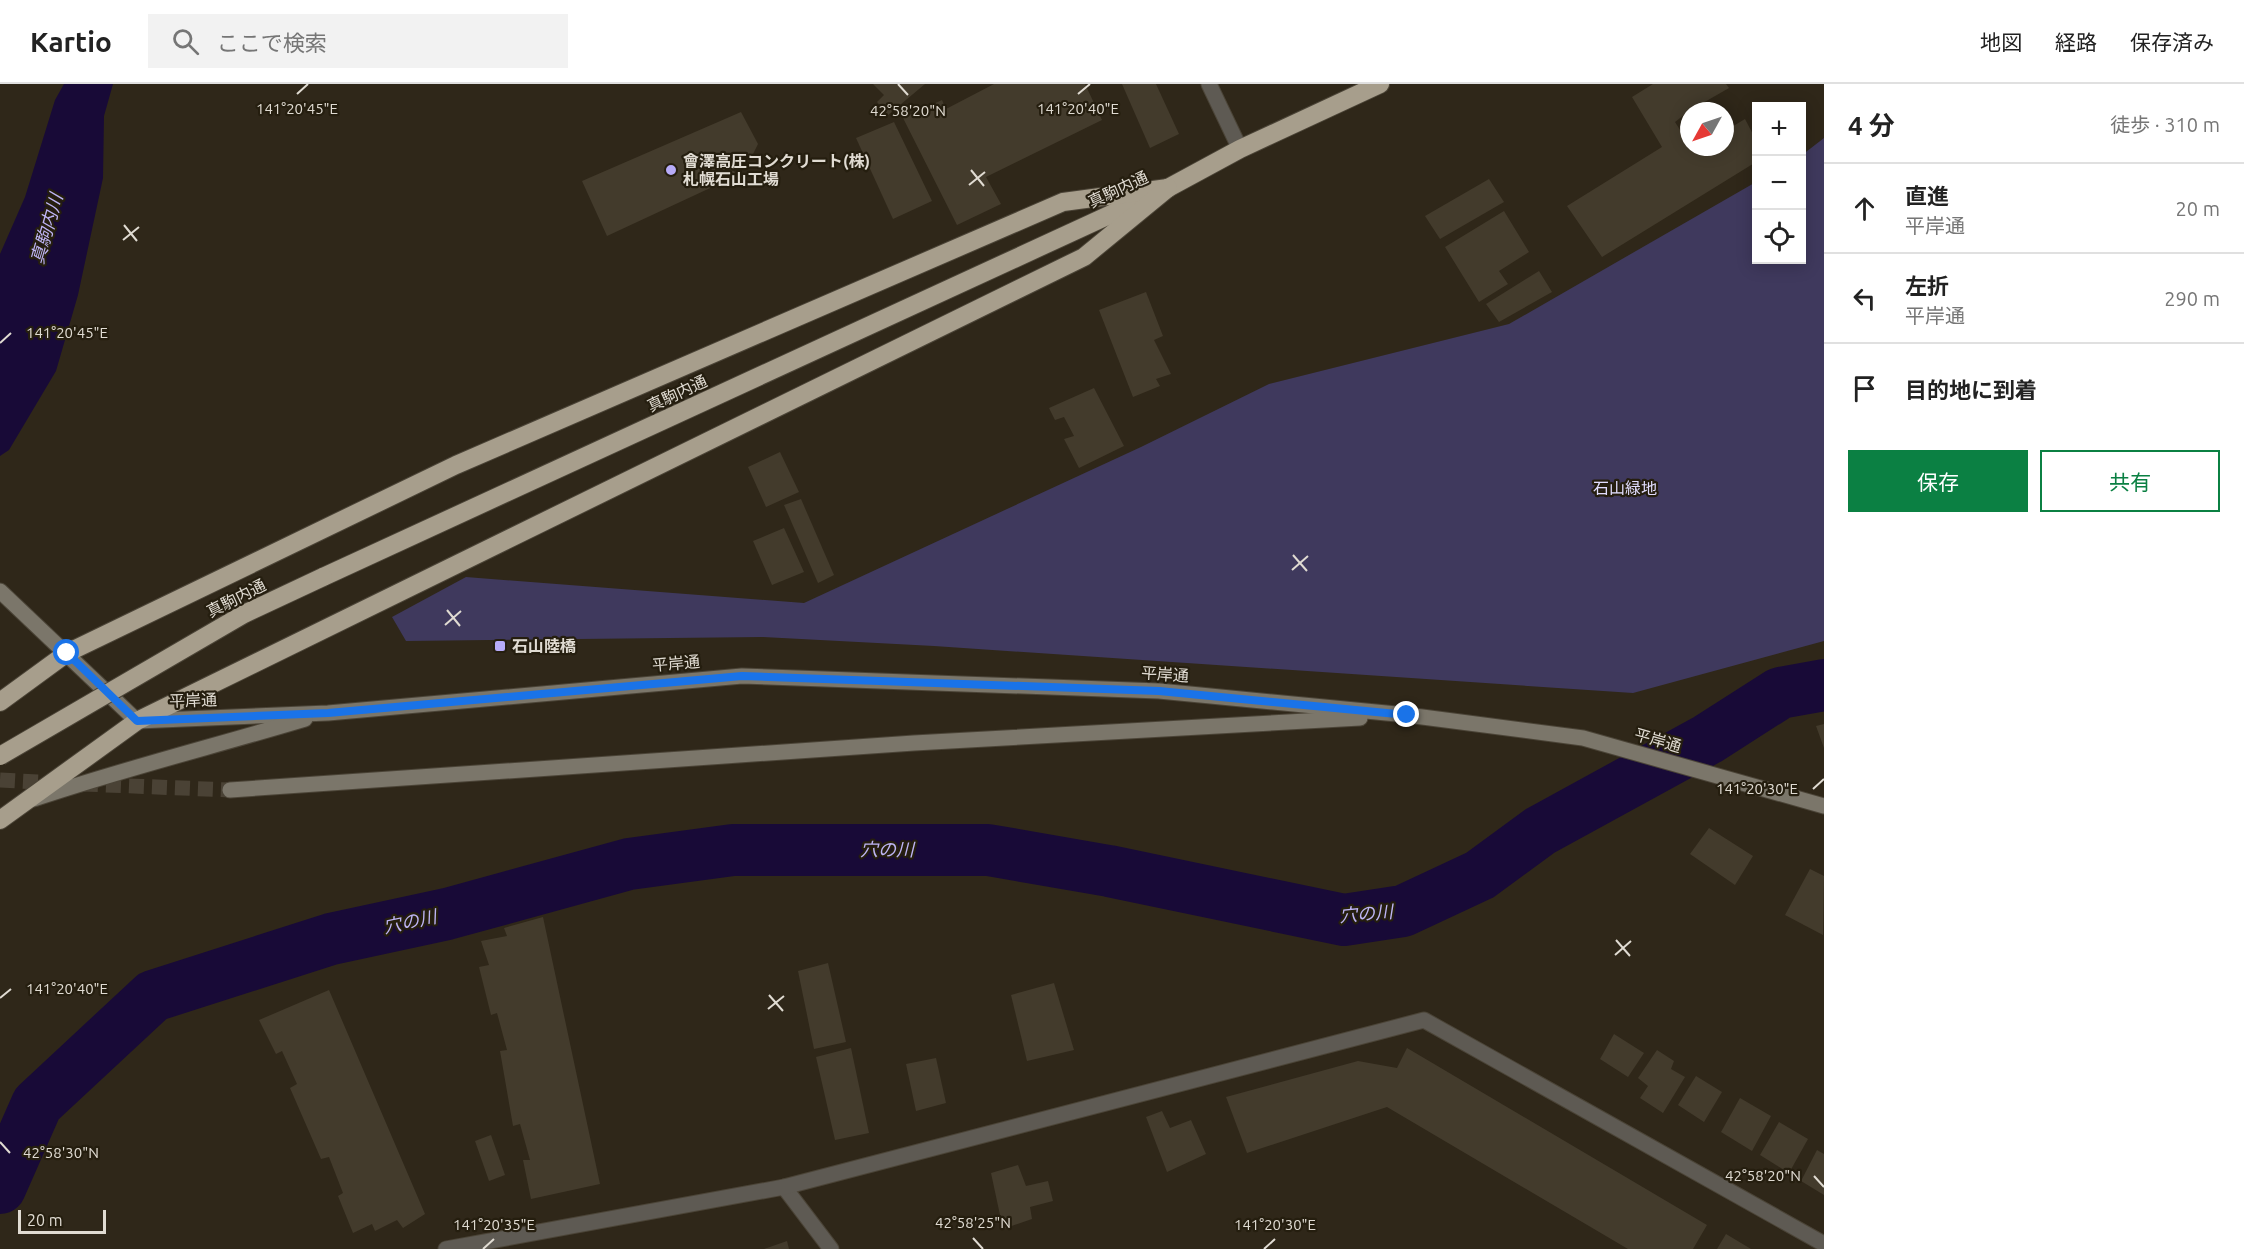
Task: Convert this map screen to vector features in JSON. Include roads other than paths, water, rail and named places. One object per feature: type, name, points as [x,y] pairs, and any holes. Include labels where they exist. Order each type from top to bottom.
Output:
[{"type":"highway","name":"真駒内通","points":[[0,756],[244,614],[1168,188],[1240,148],[1380,84]]},
{"type":"highway","points":[[0,702],[67,653],[456,465],[1064,202],[1168,188]]},
{"type":"highway","points":[[0,820],[137,721],[1084,257],[1168,188]]},
{"type":"street","points":[[1209,84],[1240,148]]},
{"type":"street","points":[[5,596],[137,721]]},
{"type":"street","name":"平岸通","points":[[137,721],[328,713],[742,676],[1159,691],[1407,715],[1583,738],[1824,806]]},
{"type":"street","points":[[26,801],[99,777],[214,747],[328,713]]},
{"type":"street","name":"平岸通","points":[[230,790],[902,744],[1407,715]]},
{"type":"street","points":[[447,1249],[784,1187],[1424,1020],[1824,1244]]},
{"type":"street","points":[[784,1187],[831,1249]]},
{"type":"water","name":"真駒内川","points":[[64,84],[113,84],[104,116],[103,178],[78,295],[56,371],[9,450],[0,456],[0,254],[25,197],[55,100]]},
{"type":"waterway","name":"穴の川","points":[[0,1188],[37,1104],[153,996],[331,939],[447,914],[629,864],[733,850],[988,850],[1109,871],[1344,920],[1403,911],[1480,875],[1540,831],[1708,739],[1780,693],[1824,685]]},
{"type":"tunnel","points":[[0,780],[56,783]]},
{"type":"tunnel","points":[[83,784],[230,790]]},
{"type":"place","name":"會澤高圧コンクリート(株) 札幌石山工場","points":[[671,170]]},
{"type":"place","name":"石山陸橋","points":[[500,646]]},
{"type":"park label","name":"石山緑地","points":[[1625,488]]}]
